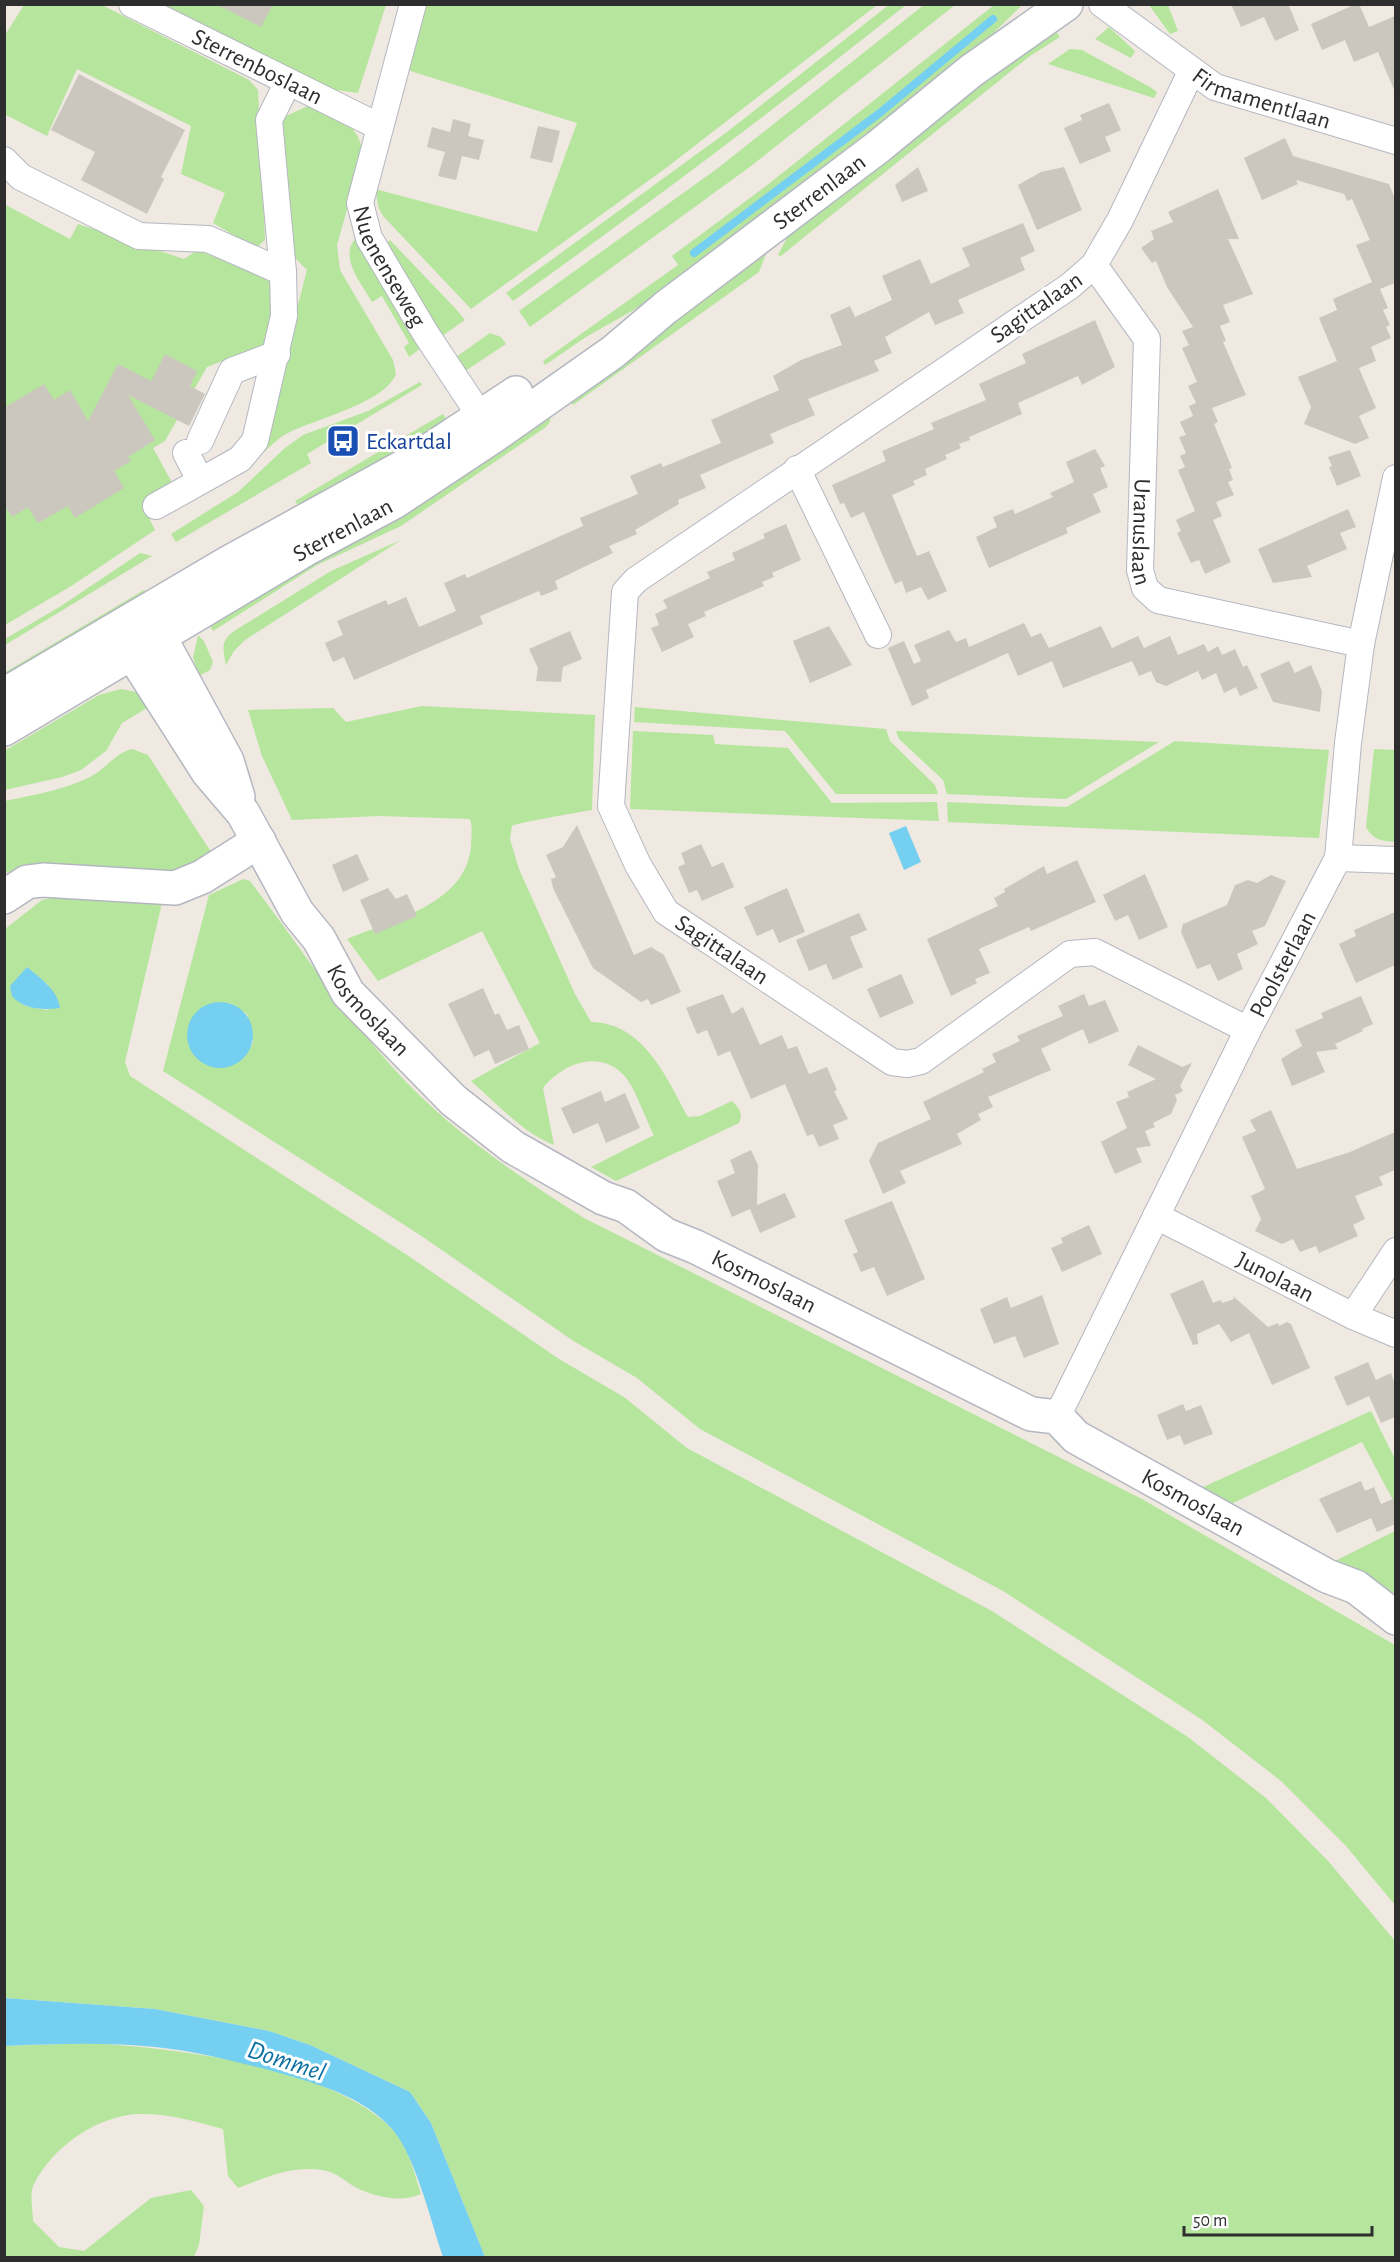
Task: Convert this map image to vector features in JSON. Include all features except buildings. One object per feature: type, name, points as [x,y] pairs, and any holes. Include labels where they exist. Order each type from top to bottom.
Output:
[{"type":"street","name":"Sterrenboslaan","points":[[132,4],[380,128]]},
{"type":"street","name":"Nuenenseweg","points":[[413,4],[360,202],[369,238],[426,334],[494,422]]},
{"type":"street","name":"Sterrenlaan","points":[[971,71],[1031,4]]},
{"type":"street","name":"Sterrenlaan","points":[[4,729],[306,549],[394,502],[606,331],[665,308],[869,154],[971,71],[1066,4]]},
{"type":"street","name":"Firmamentlaan","points":[[1102,4],[1142,31],[1191,72],[1215,87],[1395,141]]},
{"type":"street","name":"Firmamentlaan","points":[[1131,4],[1142,31]]},
{"type":"street","name":"Sagittalaan","points":[[1191,72],[1120,220],[1094,265],[1070,286],[636,580],[625,592],[611,806],[638,865],[666,912],[892,1062],[907,1065],[921,1061],[1070,954],[1095,952],[1248,1030]]},
{"type":"street","points":[[156,506],[240,459],[255,441],[284,316],[283,272],[269,120],[288,82]]},
{"type":"street","points":[[4,160],[21,177],[139,236],[208,239],[283,272]]},
{"type":"street","name":"Uranuslaan","points":[[1094,265],[1147,339],[1140,570],[1145,588],[1158,600],[1361,644]]},
{"type":"street","points":[[200,480],[193,447],[232,371],[277,354]]},
{"type":"street","name":"Sterrenlaan","points":[[4,695],[237,558],[494,422]]},
{"type":"street","points":[[797,469],[878,635]]},
{"type":"street","name":"Poolsterlaan","points":[[1057,1417],[1248,1030],[1338,858],[1348,743],[1361,644],[1395,478]]},
{"type":"street","points":[[128,621],[159,636]]},
{"type":"street","name":"Kosmoslaan","points":[[128,621],[132,653],[207,772],[243,813],[297,912],[319,939],[348,993],[453,1100],[513,1147],[603,1198],[626,1206],[666,1235],[696,1247],[1031,1414],[1057,1417],[1076,1437],[1327,1576],[1356,1587],[1395,1618]]},
{"type":"street","name":"Kosmoslaan","points":[[159,636],[227,761],[243,813]]},
{"type":"street","points":[[4,897],[27,882],[43,880],[175,888],[202,877],[259,841]]},
{"type":"street","points":[[1338,858],[1395,860]]},
{"type":"street","name":"Junolaan","points":[[1156,1216],[1353,1316],[1395,1334]]},
{"type":"street","points":[[1353,1316],[1395,1251]]},
{"type":"green space","points":[[890,4],[906,5],[712,155],[513,301],[506,293],[727,132]]},
{"type":"green space","points":[[925,4],[955,5],[751,166],[530,327],[519,311],[718,168]]},
{"type":"green space","points":[[24,5],[102,5],[249,80],[258,90],[265,240],[256,248],[213,223],[225,193],[181,174],[191,126],[77,69],[47,136],[4,114],[5,35]]},
{"type":"green space","points":[[160,5],[386,5],[358,93],[335,90]]},
{"type":"green space","points":[[420,5],[877,5],[666,168],[471,309],[383,216],[379,209],[375,189],[537,232],[577,123],[404,69]]},
{"type":"green space","points":[[994,5],[1022,5],[966,60],[655,298],[586,337],[545,365],[543,361],[678,265],[672,256],[766,186]]},
{"type":"green space","points":[[1149,5],[1168,5],[1178,31],[1170,34]]},
{"type":"green space","points":[[1051,24],[1060,37],[1030,56],[781,256],[778,255],[790,232]]},
{"type":"green space","points":[[1109,27],[1135,51],[1131,58],[1095,39]]},
{"type":"green space","points":[[1070,49],[1082,50],[1150,87],[1157,92],[1154,98],[1048,64]]},
{"type":"green space","points":[[310,105],[344,121],[351,127],[360,142],[363,153],[337,245],[340,270],[393,360],[396,374],[389,384],[364,402],[288,433],[263,453],[260,450],[307,270],[284,247],[276,135],[284,117]]},
{"type":"green space","points":[[4,204],[70,239],[78,224],[184,259],[198,250],[276,283],[274,314],[268,343],[207,367],[165,441],[153,448],[175,488],[143,506],[155,530],[73,585],[5,625]]},
{"type":"green space","points":[[355,239],[421,348],[409,357],[404,347],[409,343],[382,296],[372,302],[354,271],[350,254]]},
{"type":"green space","points":[[390,240],[465,320],[442,336],[385,244]]},
{"type":"green space","points":[[767,251],[759,272],[573,405],[565,394]]},
{"type":"green space","points":[[490,333],[501,337],[506,344],[465,371],[456,357]]},
{"type":"green space","points":[[420,382],[422,385],[307,454],[311,463],[176,542],[171,534],[238,492],[285,448],[303,435],[368,411]]},
{"type":"green space","points":[[551,411],[550,422],[546,427],[401,526],[317,565],[213,631],[206,620]]},
{"type":"green space","points":[[443,414],[447,420],[443,427],[302,511],[295,501]]},
{"type":"green space","points":[[401,540],[245,640],[234,651],[226,665],[225,642],[234,631],[331,571]]},
{"type":"green space","points":[[140,553],[152,556],[5,645],[5,639],[61,606]]},
{"type":"green space","points":[[144,590],[151,601],[5,689],[4,673]]},
{"type":"green space","points":[[198,635],[204,641],[213,662],[210,670],[199,676],[193,658]]},
{"type":"green space","points":[[121,689],[136,692],[152,705],[122,723],[106,751],[81,770],[62,777],[5,790],[4,751],[99,695]]},
{"type":"green space","points":[[422,706],[595,715],[592,810],[512,826],[510,839],[519,869],[575,994],[591,1022],[609,1025],[639,1042],[662,1070],[688,1117],[700,1116],[732,1101],[740,1111],[739,1123],[616,1181],[591,1167],[654,1135],[630,1084],[617,1069],[595,1061],[584,1062],[562,1071],[543,1088],[554,1145],[531,1133],[471,1081],[540,1043],[482,931],[378,981],[347,939],[404,917],[441,897],[466,867],[471,847],[470,819],[379,816],[292,820],[262,756],[248,710],[333,708],[346,722]]},
{"type":"green space","points":[[635,707],[886,729],[890,741],[935,785],[938,794],[836,794],[785,731],[634,722]]},
{"type":"green space","points":[[633,731],[713,735],[715,744],[788,748],[832,803],[937,802],[939,821],[630,809]]},
{"type":"green space","points":[[896,731],[1159,742],[1066,799],[947,794],[943,780],[899,739]]},
{"type":"green space","points":[[1175,741],[1329,750],[1319,838],[948,822],[947,802],[1067,807]]},
{"type":"green space","points":[[132,749],[148,755],[213,855],[182,872],[31,868],[5,873],[5,801],[48,792],[80,782],[96,774],[121,754]]},
{"type":"green space","points":[[1374,749],[1395,750],[1395,842],[1378,839],[1366,827]]},
{"type":"green space","points":[[243,879],[250,881],[356,1024],[415,1091],[484,1150],[584,1218],[1140,1498],[1395,1645],[1395,1905],[1346,1846],[1281,1781],[1201,1719],[1003,1591],[700,1429],[637,1378],[572,1340],[420,1235],[163,1071],[209,895]],"holes":[[[230,1003],[247,1014],[253,1042],[250,1049],[234,1064],[221,1067],[206,1065]]]},
{"type":"green space","points":[[56,897],[162,903],[125,1062],[130,1076],[407,1255],[559,1359],[624,1397],[687,1448],[992,1611],[1188,1737],[1266,1798],[1329,1862],[1395,1941],[1395,2257],[485,2257],[431,2123],[410,2092],[310,2045],[269,2031],[155,2009],[5,1998],[5,929],[42,900]],"holes":[[[27,967],[48,985],[48,1010],[25,1006]]]},
{"type":"green space","points":[[1371,1411],[1395,1459],[1395,1504],[1362,1442],[1231,1504],[1201,1488]]},
{"type":"green space","points":[[1395,1531],[1395,1594],[1335,1561]]},
{"type":"green space","points":[[88,2043],[205,2055],[290,2075],[329,2089],[363,2106],[391,2128],[402,2142],[421,2194],[405,2198],[379,2196],[355,2187],[330,2172],[315,2169],[292,2170],[238,2188],[228,2176],[223,2129],[170,2116],[137,2114],[121,2116],[77,2136],[52,2158],[34,2184],[31,2197],[33,2221],[59,2247],[84,2251],[151,2198],[191,2190],[204,2206],[199,2245],[194,2257],[5,2257],[4,2046]]},
{"type":"water","points":[[906,826],[921,862],[904,870],[889,833]]},
{"type":"water","points":[[27,967],[52,990],[60,1008],[41,1009],[28,1006],[12,996],[10,986]]},
{"type":"water","points":[[213,1002],[227,1002],[239,1007],[248,1016],[253,1035],[251,1048],[244,1059],[227,1068],[213,1068],[201,1063],[192,1054],[187,1042],[187,1028],[192,1016],[201,1007]]},
{"type":"water","name":"Dommel","points":[[5,1998],[155,2009],[269,2031],[310,2045],[410,2092],[431,2123],[485,2257],[443,2257],[416,2173],[401,2142],[381,2118],[354,2100],[324,2087],[276,2072],[216,2057],[170,2049],[99,2044],[5,2046]]},
{"type":"waterway","points":[[694,253],[881,112],[993,19]]},
{"type":"place","name":"Eckartdal","points":[[343,441]]}]
